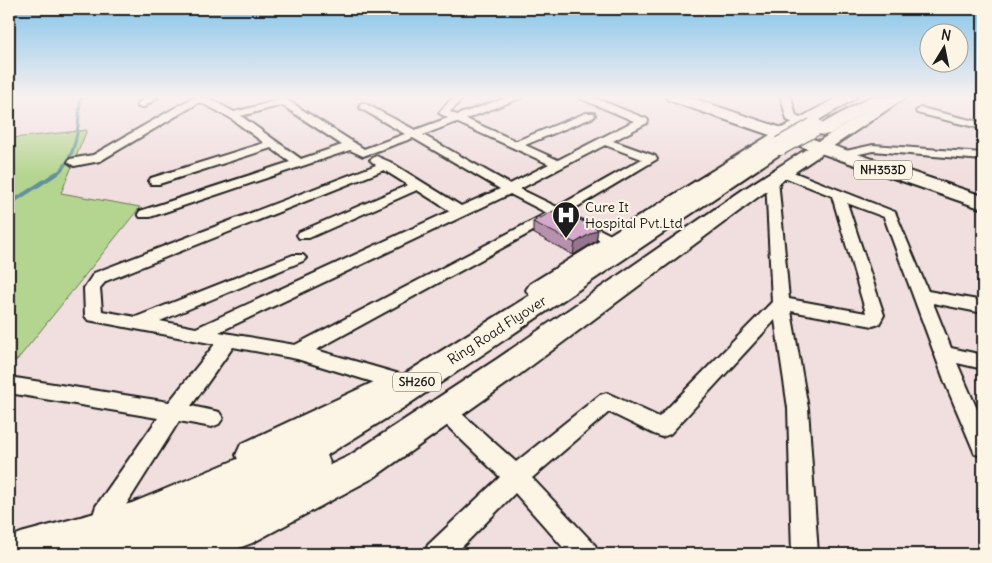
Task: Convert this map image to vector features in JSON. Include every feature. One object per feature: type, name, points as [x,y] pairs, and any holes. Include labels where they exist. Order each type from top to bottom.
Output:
[{"type":"highway","name":"Ring Road Flyover","points":[[21,554],[133,523],[313,444],[391,398],[796,136],[819,123]]},
{"type":"highway","name":"Ring Road Flyover","points":[[100,554],[187,525],[339,450],[484,360],[796,136],[824,123]]},
{"type":"highway","name":"NH353D","points":[[796,136],[983,199]]},
{"type":"highway","name":"NH353D","points":[[796,136],[983,203]]},
{"type":"main road","points":[[757,123],[796,136]]},
{"type":"main road","points":[[175,554],[238,529],[361,467],[445,410],[814,123]]},
{"type":"main road","points":[[9,541],[105,515],[196,484],[396,381],[614,242],[796,136],[841,123]]},
{"type":"street","points":[[74,162],[96,158],[157,123]]},
{"type":"street","points":[[244,123],[299,163]]},
{"type":"street","points":[[316,123],[460,211]]},
{"type":"street","points":[[395,123],[510,189],[614,242]]},
{"type":"street","points":[[363,153],[443,123]]},
{"type":"street","points":[[465,123],[558,164]]},
{"type":"street","points":[[516,145],[571,123]]},
{"type":"street","points":[[196,335],[510,189],[639,123]]},
{"type":"street","points":[[781,303],[873,320],[875,314],[838,194],[796,136],[789,123]]},
{"type":"street","points":[[796,136],[873,148],[983,157]]},
{"type":"street","points":[[796,136],[781,303],[798,408],[805,554]]},
{"type":"street","points":[[297,352],[557,213],[651,159],[604,141]]},
{"type":"street","points":[[155,182],[271,144]]},
{"type":"street","points":[[145,214],[351,146]]},
{"type":"street","points":[[386,165],[100,277],[92,288],[94,316],[297,352],[396,381]]},
{"type":"street","points":[[304,235],[418,185]]},
{"type":"street","points":[[838,194],[890,215],[944,353],[981,435]]},
{"type":"street","points":[[138,324],[298,258]]},
{"type":"street","points":[[921,295],[983,307]]},
{"type":"street","points":[[437,554],[516,477],[607,402],[662,428],[781,303]]},
{"type":"street","points":[[105,515],[174,412],[228,341]]},
{"type":"street","points":[[944,353],[983,362]]},
{"type":"street","points":[[9,385],[212,418]]},
{"type":"street","points":[[445,410],[516,477],[586,554]]},
{"type":"green space","points":[[87,130],[61,193],[140,207],[17,360],[9,362],[9,141],[13,138]]},
{"type":"building","points":[[557,209],[598,229],[575,243],[533,222]]},
{"type":"waterway","points":[[56,175],[63,168],[73,150],[79,123]]},
{"type":"waterway","points":[[9,204],[57,173]]},
{"type":"place","name":"Cure It Hospital Pvt.Ltd","points":[[566,239]]}]
